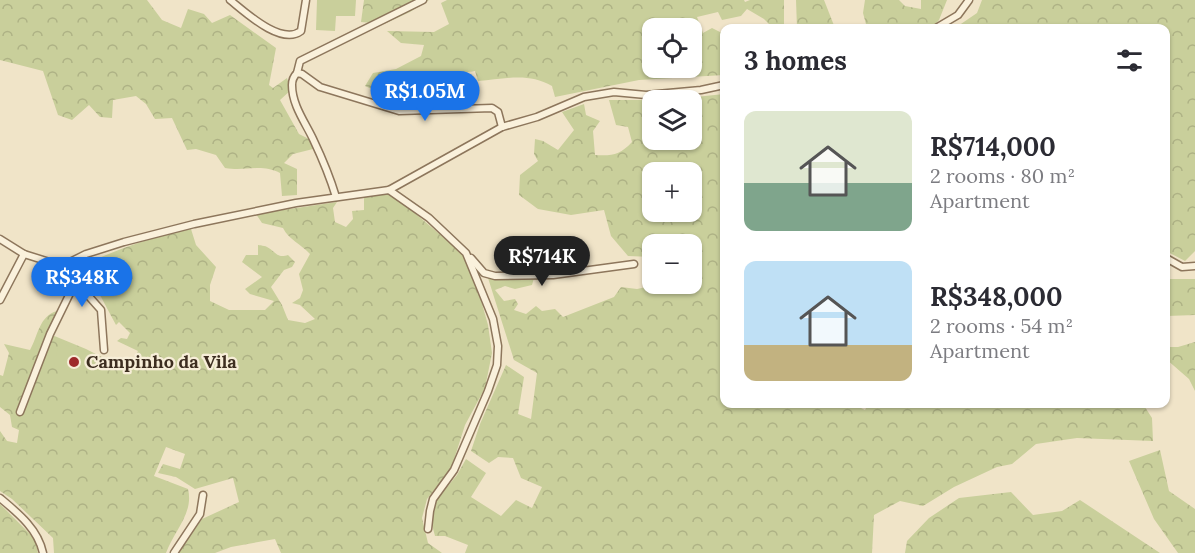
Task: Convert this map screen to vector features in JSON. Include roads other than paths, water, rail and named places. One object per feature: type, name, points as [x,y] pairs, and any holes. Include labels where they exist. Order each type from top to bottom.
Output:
[{"type":"street","points":[[230,0],[254,20],[286,35],[297,34],[301,31],[306,0]]},
{"type":"street","points":[[336,197],[330,178],[300,113],[291,84],[300,61],[423,0]]},
{"type":"street","points":[[943,24],[958,15],[969,0]]},
{"type":"street","points":[[297,73],[320,87],[399,111],[492,108],[498,112],[502,128]]},
{"type":"street","points":[[62,266],[86,254],[124,242],[216,220],[336,197],[389,190],[502,128],[537,117],[584,97],[600,93],[646,94],[701,90],[720,86]]},
{"type":"street","points":[[389,190],[429,218],[489,276],[553,275],[634,264]]},
{"type":"street","points":[[0,239],[24,254],[62,266],[75,284],[101,310],[104,350]]},
{"type":"street","points":[[428,529],[433,499],[454,470],[465,448],[497,365],[498,346],[493,319],[466,253]]},
{"type":"street","points":[[0,300],[24,254]]},
{"type":"street","points":[[1170,260],[1182,267],[1195,266]]},
{"type":"street","points":[[20,412],[50,334],[75,284]]},
{"type":"street","points":[[174,553],[200,514],[203,495]]},
{"type":"street","points":[[0,498],[34,530],[43,553]]},
{"type":"place","name":"Campinho da Vila","points":[[74,362]]}]
